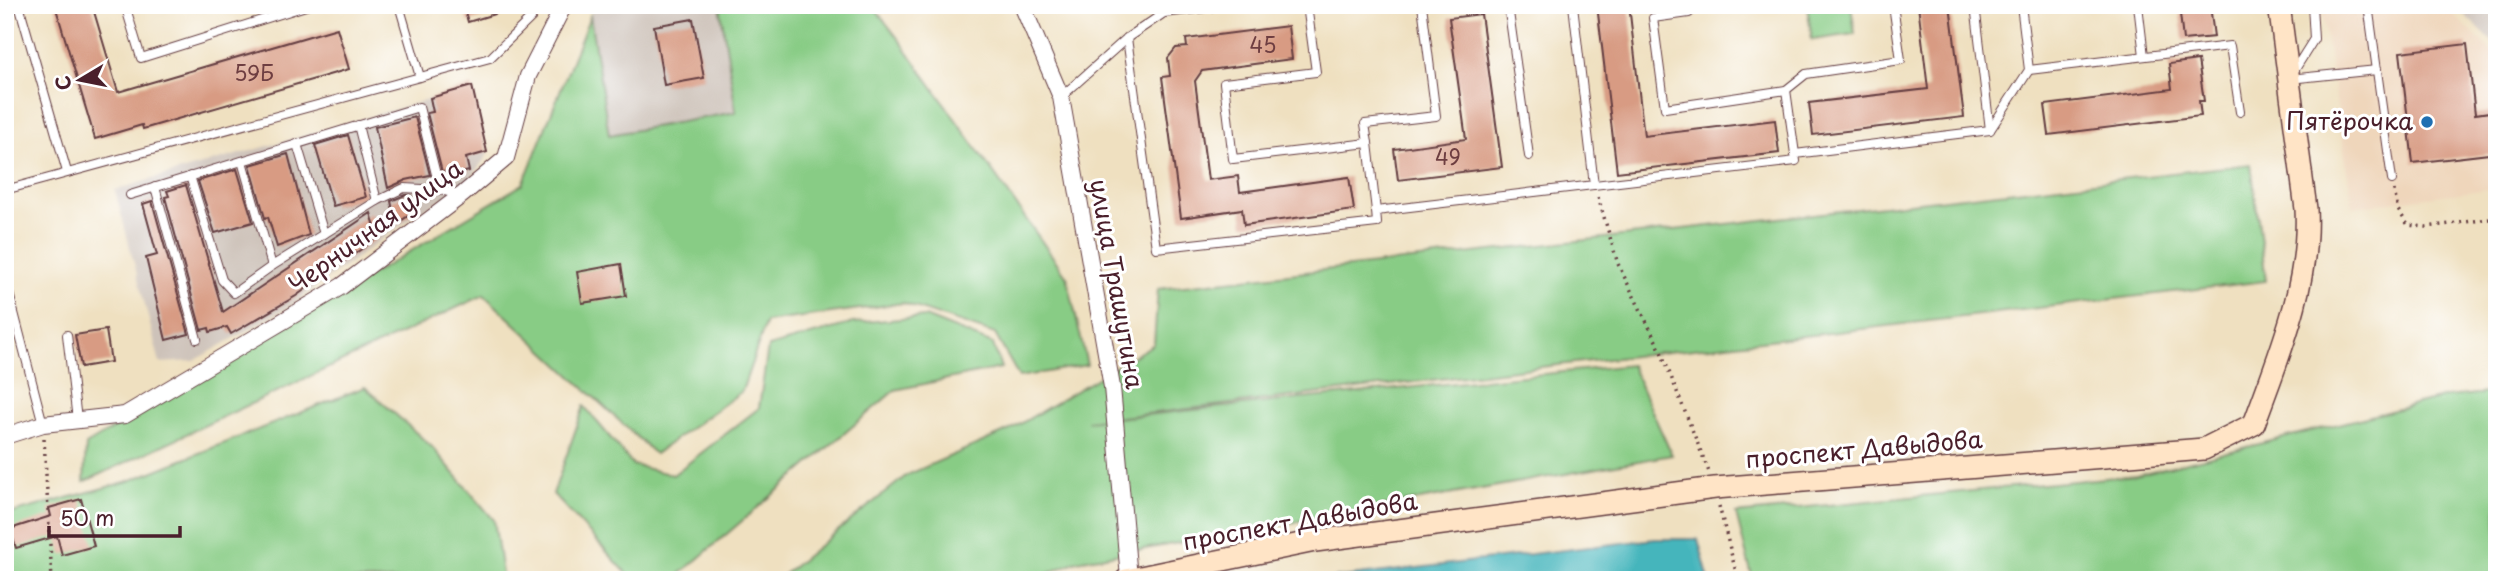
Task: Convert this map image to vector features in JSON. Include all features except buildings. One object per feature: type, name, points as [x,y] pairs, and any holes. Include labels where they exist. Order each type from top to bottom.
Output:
[{"type":"street","name":"Черничная улица","points":[[5,436],[43,424],[125,415],[342,286],[462,195],[506,158],[528,76],[564,5]]},
{"type":"street","name":"улица Трашутина","points":[[1022,5],[1061,97],[1112,387],[1127,579]]},
{"type":"street","name":"проспект Давыдова","points":[[1127,579],[1315,541],[1715,488],[2204,449],[2254,425],[2291,321],[2307,238],[2306,209],[2279,5]]},
{"type":"lane","points":[[19,5],[67,172]]},
{"type":"lane","points":[[125,5],[141,58],[309,5]]},
{"type":"lane","points":[[399,5],[420,77]]},
{"type":"lane","points":[[5,190],[490,58],[532,17],[531,5]]},
{"type":"lane","points":[[1158,5],[1164,13]]},
{"type":"lane","points":[[1061,97],[1127,38],[1164,13],[1230,5]]},
{"type":"lane","points":[[1307,5],[1315,72],[1224,83],[1233,159],[1368,143]]},
{"type":"lane","points":[[1127,38],[1156,248],[1377,223],[1365,124],[1436,116],[1422,5]]},
{"type":"lane","points":[[1508,5],[1529,156]]},
{"type":"lane","points":[[1573,5],[1594,185]]},
{"type":"lane","points":[[1697,5],[1689,13],[1653,18],[1665,108],[1786,90],[1806,74],[1901,60],[1893,5]]},
{"type":"lane","points":[[1975,5],[1990,130]]},
{"type":"lane","points":[[1795,154],[1990,130],[2029,70],[2021,5]]},
{"type":"lane","points":[[2138,5],[2144,56]]},
{"type":"lane","points":[[2288,79],[2314,38],[2312,5]]},
{"type":"lane","points":[[2368,5],[2392,180]]},
{"type":"lane","points":[[2029,70],[2230,46],[2240,112]]},
{"type":"lane","points":[[2288,79],[2377,70]]},
{"type":"lane","points":[[1376,211],[1796,161],[1786,90]]},
{"type":"lane","points":[[130,195],[419,107],[440,190]]},
{"type":"lane","points":[[358,125],[377,201]]},
{"type":"lane","points":[[297,144],[324,234]]},
{"type":"lane","points":[[242,161],[272,266]]},
{"type":"lane","points":[[190,176],[222,280],[234,292],[377,201],[404,188],[440,190],[462,195]]},
{"type":"lane","points":[[155,187],[197,339]]},
{"type":"lane","points":[[5,278],[43,424]]},
{"type":"lane","points":[[67,335],[77,420]]},
{"type":"path","points":[[2392,180],[2398,210],[2408,225],[2426,227],[2497,218]]},
{"type":"path","points":[[1594,185],[1618,264],[1660,349],[1715,488],[1738,580]]},
{"type":"path","points":[[43,424],[52,580]]},
{"type":"shaded area","points":[[594,5],[720,5],[736,112],[609,135],[590,16]]},
{"type":"shaded area","points":[[2321,5],[2443,5],[2497,56],[2497,188],[2353,207]]},
{"type":"shaded area","points":[[2454,5],[2497,5],[2497,46]]},
{"type":"shaded area","points":[[472,87],[488,154],[469,181],[414,216],[291,305],[194,361],[160,363],[115,190]]},
{"type":"green space","points":[[720,5],[872,5],[1067,277],[1087,365],[1019,377],[995,334],[903,303],[766,322],[742,391],[655,454],[484,295],[84,482],[86,445],[523,184],[590,16],[609,135],[736,112]]},
{"type":"green space","points":[[1807,5],[1851,5],[1855,34],[1812,40]]},
{"type":"green space","points":[[2251,164],[2266,281],[1087,421],[1631,365],[1672,455],[1077,561],[1033,580],[777,580],[907,475],[1010,430],[1154,344],[1158,289]]},
{"type":"green space","points":[[925,317],[993,344],[1001,368],[895,390],[673,580],[633,580],[553,494],[584,406],[633,465],[673,475],[759,408],[768,347],[853,323]]},
{"type":"green space","points":[[365,387],[432,447],[494,520],[503,580],[5,580],[5,515],[129,481]]},
{"type":"green space","points":[[2497,392],[2497,580],[1753,580],[1736,514],[2136,475],[2446,397]]},
{"type":"water","points":[[1655,539],[1698,539],[1709,580],[1318,580]]},
{"type":"place","name":"Пятёрочка","points":[[2427,122]]}]
